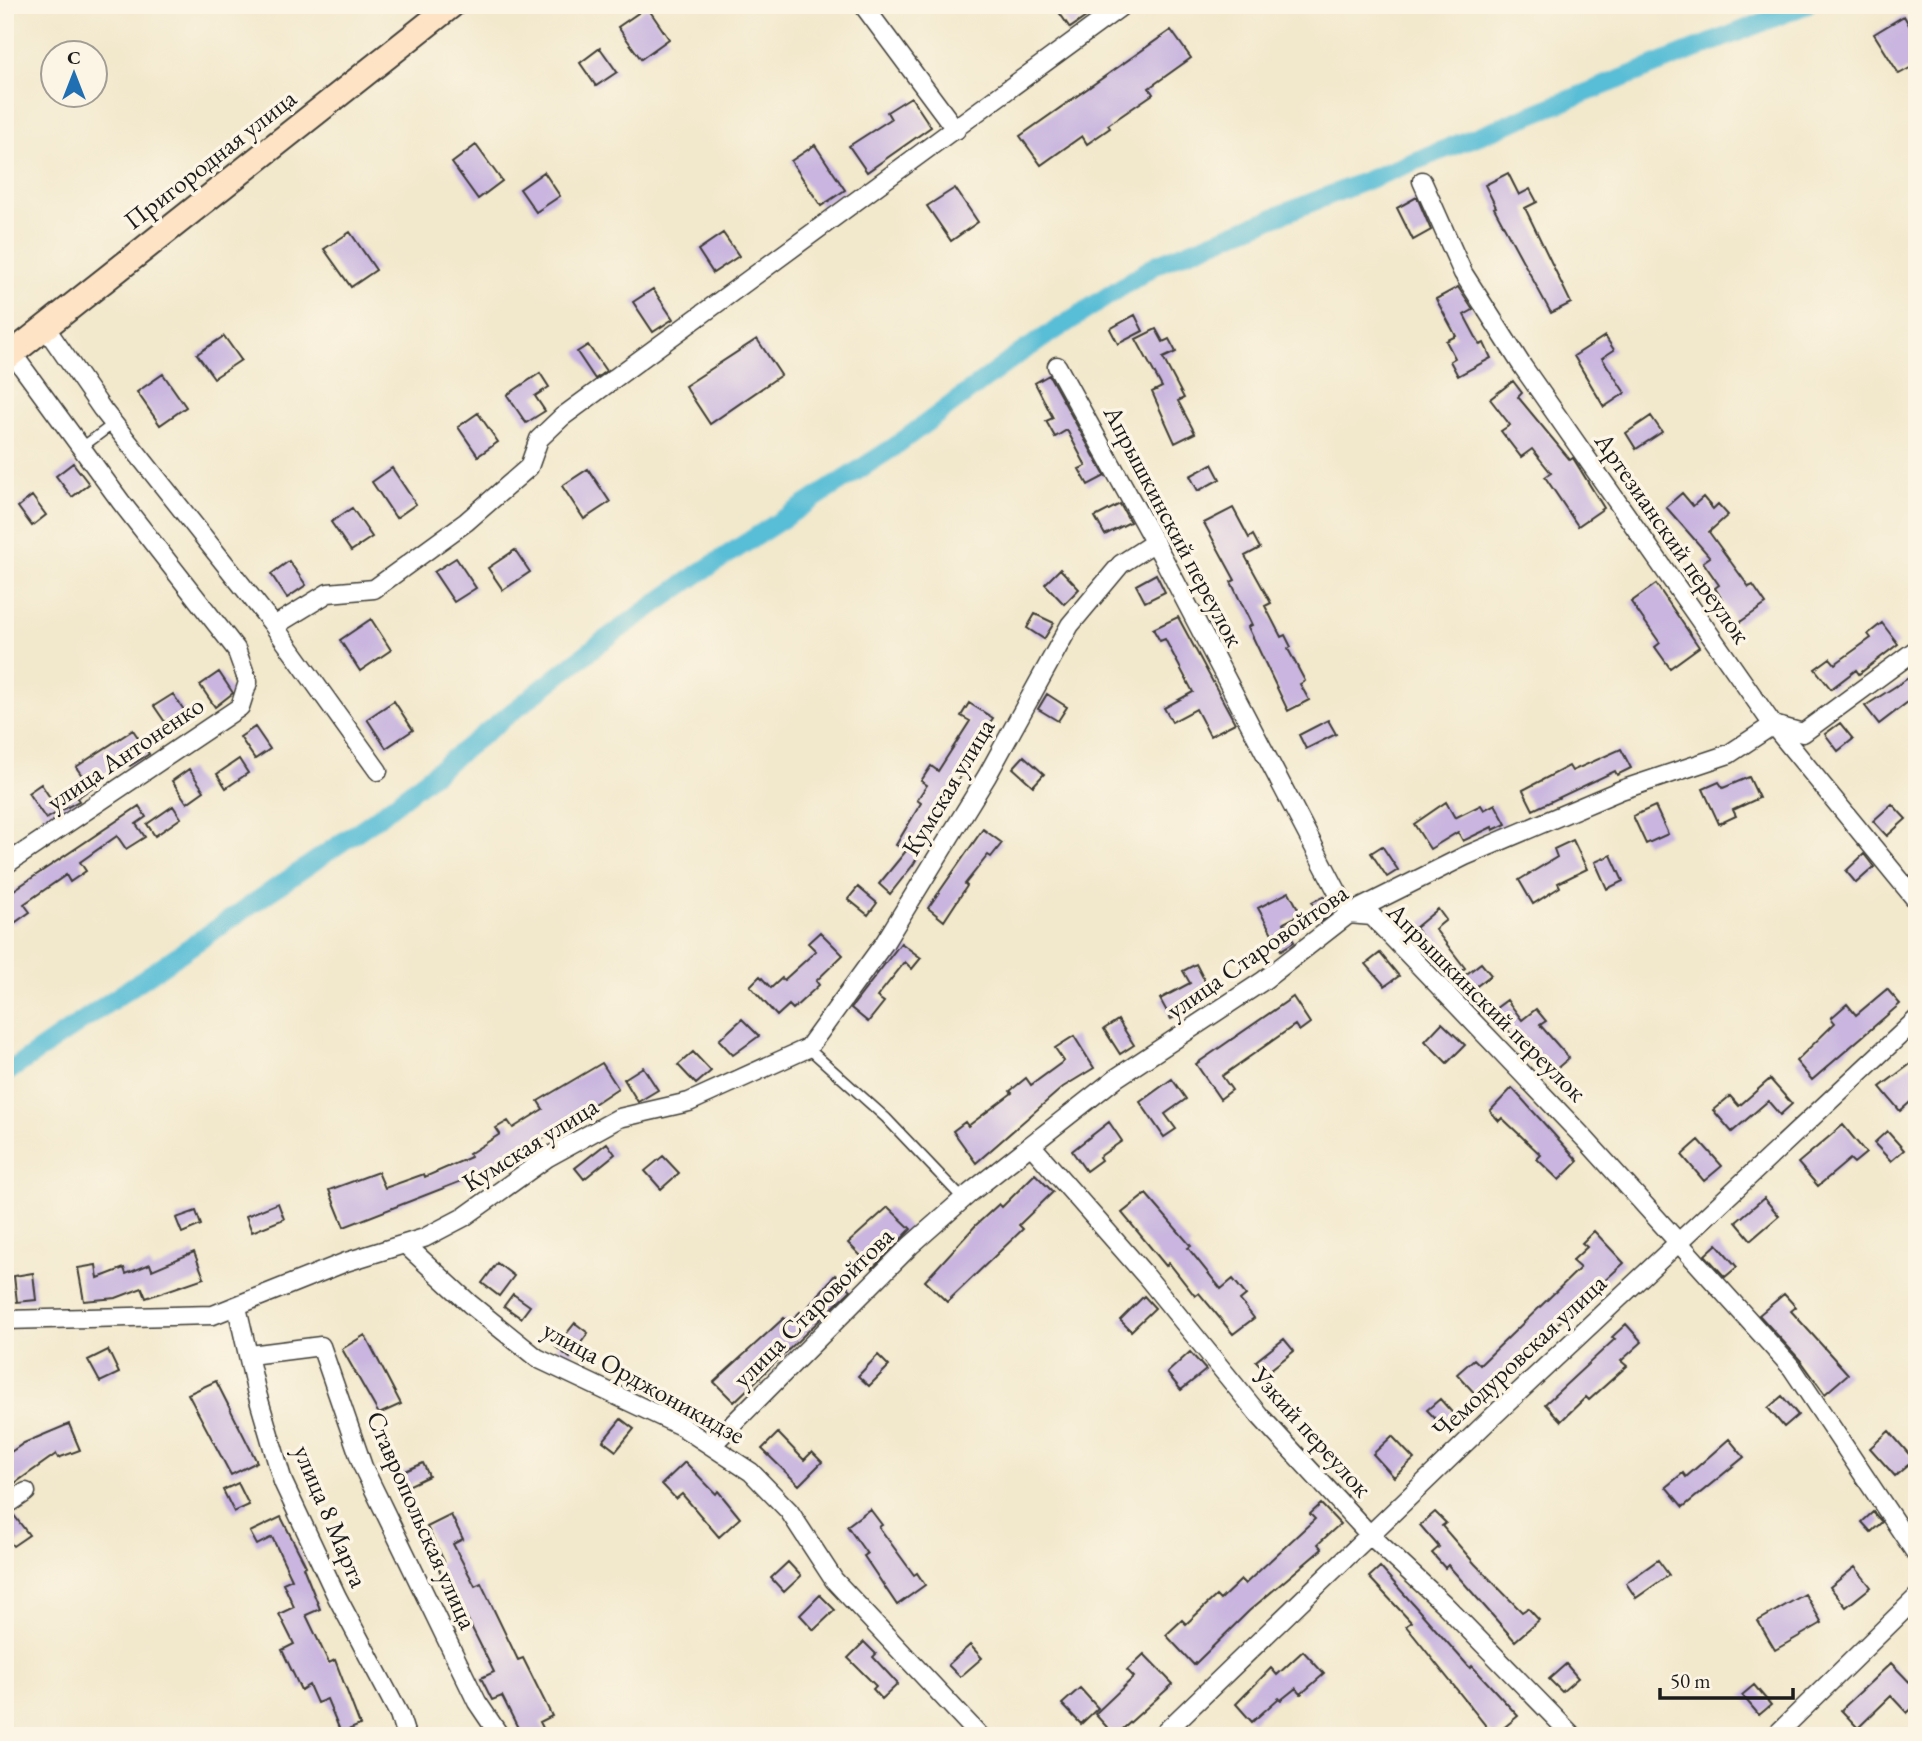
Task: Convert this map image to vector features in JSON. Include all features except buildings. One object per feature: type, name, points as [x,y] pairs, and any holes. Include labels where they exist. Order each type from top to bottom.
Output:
[{"type":"street","name":"Пригородная улица","points":[[9,356],[452,5]]},
{"type":"street","points":[[863,5],[956,130]]},
{"type":"street","points":[[274,626],[328,593],[373,589],[466,522],[528,467],[539,439],[562,417],[1124,5]]},
{"type":"street","name":"Артезианский переулок","points":[[1422,181],[1463,273],[1523,367],[1773,725],[1917,901]]},
{"type":"street","points":[[45,327],[113,425],[274,626],[378,771]]},
{"type":"street","points":[[9,356],[81,448]]},
{"type":"street","name":"Апрышкинский переулок","points":[[1057,366],[1155,542],[1349,914],[1372,916],[1584,1139],[1792,1368],[1917,1555]]},
{"type":"street","name":"улица Антоненко","points":[[5,865],[240,707],[248,682],[236,649],[81,448]]},
{"type":"street","name":"Кумская улица","points":[[5,1320],[213,1315],[237,1307],[346,1262],[406,1245],[464,1217],[548,1157],[619,1118],[690,1102],[808,1048],[893,930],[987,776],[1070,625],[1122,565],[1155,542]]},
{"type":"street","points":[[1773,725],[1803,733],[1917,649]]},
{"type":"street","name":"улица Старовойтова","points":[[712,1444],[910,1246],[963,1199],[1116,1078],[1263,981],[1349,914],[1465,856],[1609,795],[1729,754],[1773,725]]},
{"type":"street","name":"Чемодуровская улица","points":[[1161,1736],[1368,1534],[1917,1019]]},
{"type":"street","name":"Узкий переулок","points":[[1031,1145],[1146,1276],[1259,1415],[1368,1534],[1444,1604],[1573,1736]]},
{"type":"street","name":"улица Орджоникидзе","points":[[406,1245],[470,1304],[537,1357],[681,1426],[751,1472],[789,1511],[834,1580],[914,1669],[980,1736]]},
{"type":"street","name":"улица 8 Марта","points":[[237,1307],[256,1390],[283,1482],[337,1597],[399,1714],[406,1736]]},
{"type":"street","name":"Ставропольская улица","points":[[250,1355],[321,1346],[363,1467],[477,1702],[500,1736]]},
{"type":"street","points":[[5,1506],[26,1492]]},
{"type":"street","points":[[1775,1736],[1917,1597]]},
{"type":"lane","points":[[81,448],[113,425]]},
{"type":"lane","points":[[808,1048],[886,1118],[963,1199]]},
{"type":"waterway","points":[[5,1074],[373,821],[600,643],[701,572],[894,447],[1016,356],[1157,264],[1806,5]]}]
